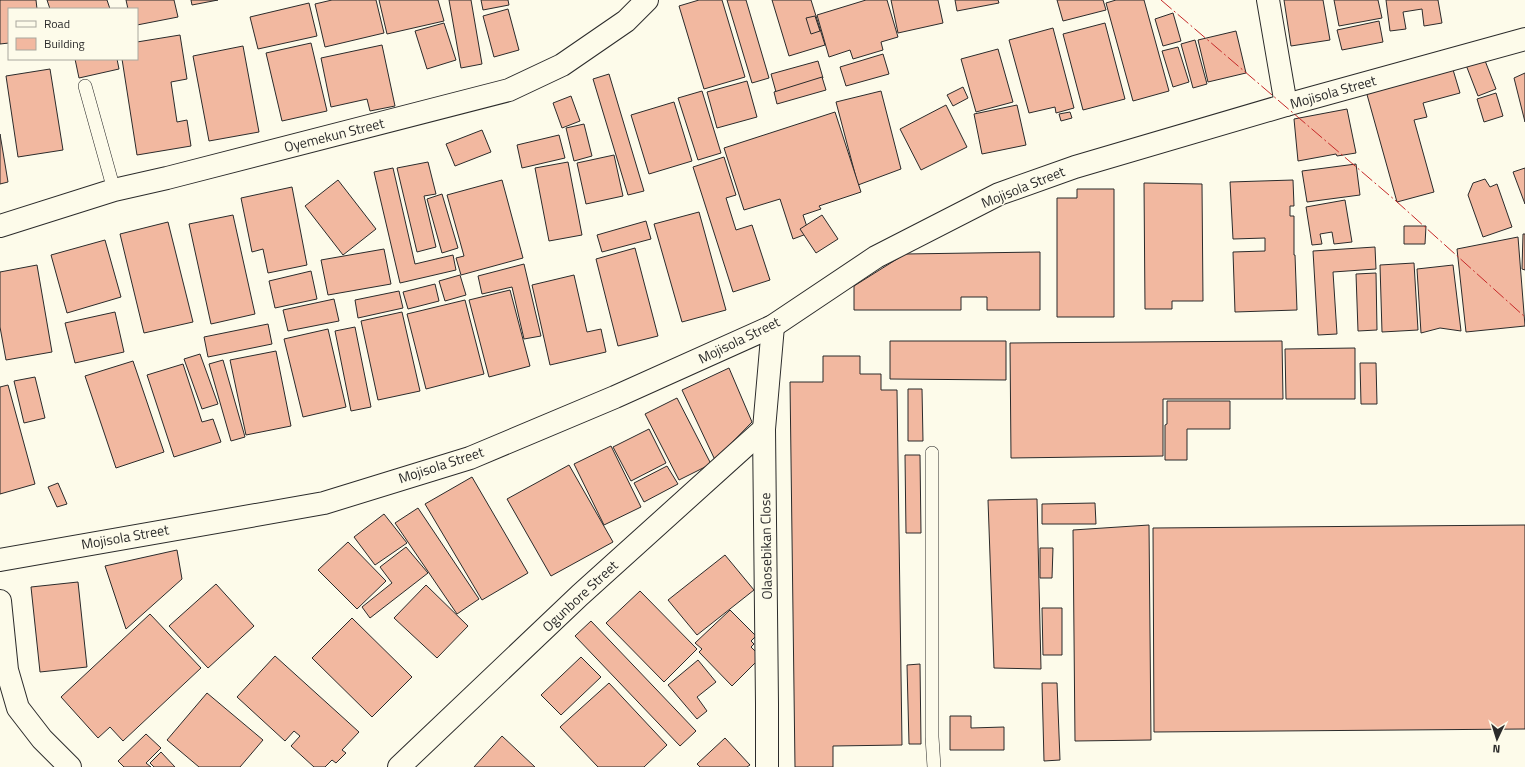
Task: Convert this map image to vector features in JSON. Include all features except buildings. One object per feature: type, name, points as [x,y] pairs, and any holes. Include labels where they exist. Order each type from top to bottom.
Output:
[{"type":"street","name":"Oyemekun Street","points":[[0,226],[114,190],[167,178],[509,90],[562,65],[626,21],[647,0]]},
{"type":"street","points":[[1268,0],[1286,105]]},
{"type":"street","name":"Mojisola Street","points":[[0,560],[331,500],[470,458],[615,397],[773,326],[876,257],[1000,194],[1075,167],[1286,105],[1525,39]]},
{"type":"street","name":"Olaosebikan Close","points":[[766,767],[768,704],[764,429],[773,326]]},
{"type":"street","name":"Ogunbore Street","points":[[399,767],[580,595],[764,429]]},
{"type":"street","points":[[0,601],[7,670],[18,708],[42,739],[70,767]]},
{"type":"lane","points":[[85,86],[114,190]]},
{"type":"lane","points":[[932,453],[932,737],[934,767]]},
{"type":"power","points":[[1161,0],[1396,201],[1525,317]]}]
